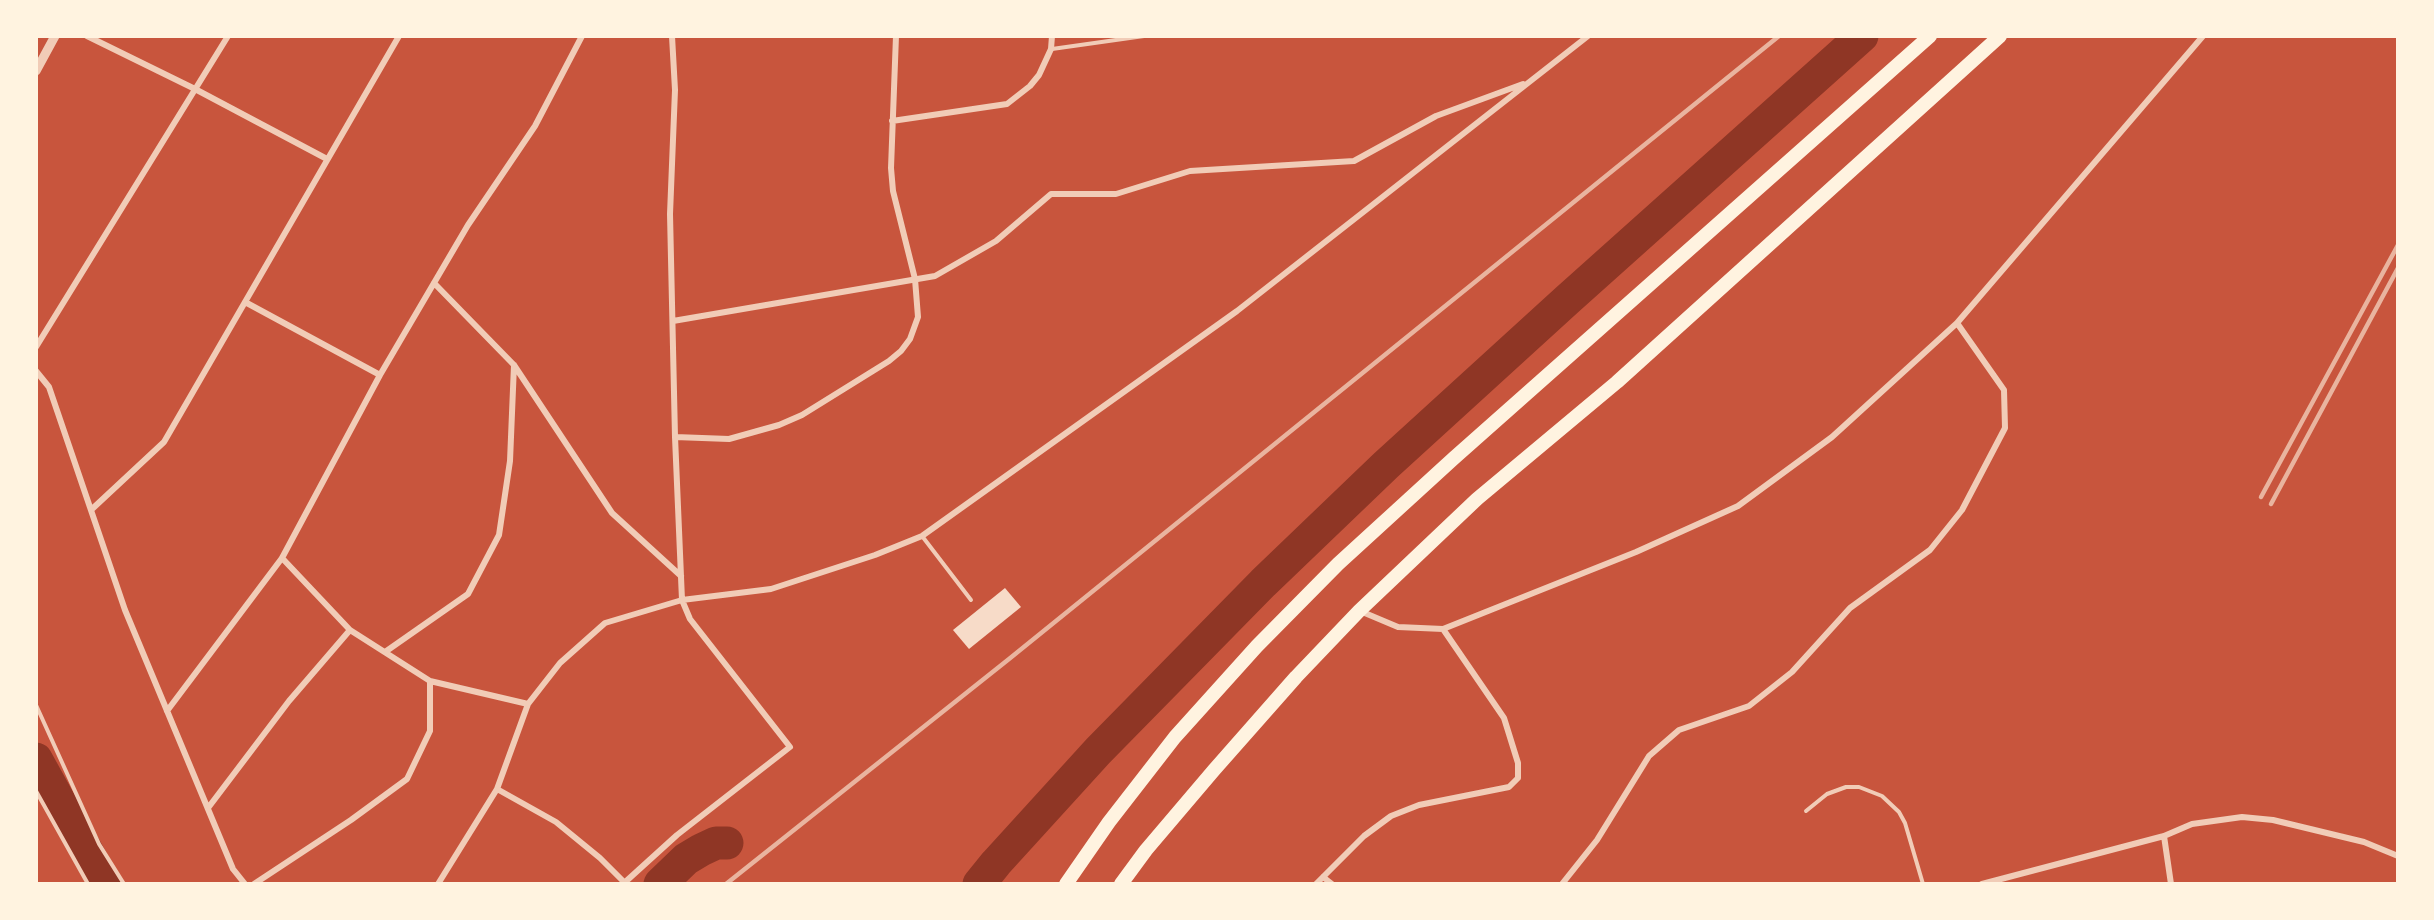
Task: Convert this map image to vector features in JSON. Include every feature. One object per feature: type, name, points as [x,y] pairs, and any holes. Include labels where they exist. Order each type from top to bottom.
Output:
[{"type":"highway","points":[[1066,884],[1109,822],[1175,737],[1257,646],[1338,564],[1454,458],[1930,36]]},
{"type":"highway","points":[[1121,884],[1146,849],[1221,762],[1296,677],[1359,611],[1477,499],[1617,382],[2000,36]]},
{"type":"street","points":[[36,71],[56,36]]},
{"type":"street","points":[[87,36],[195,89],[327,159]]},
{"type":"street","points":[[36,347],[228,36]]},
{"type":"street","points":[[91,510],[164,441],[399,36]]},
{"type":"street","points":[[167,711],[282,558],[380,375],[468,225],[535,126],[582,36]]},
{"type":"street","points":[[497,789],[556,822],[600,858],[624,883],[676,835],[790,747],[690,619],[682,600],[675,437],[670,214],[675,90],[672,36]]},
{"type":"street","points":[[675,437],[729,439],[779,425],[802,415],[889,361],[901,351],[915,328],[918,317],[915,279],[893,191],[891,168],[896,36]]},
{"type":"street","points":[[892,121],[1007,104],[1030,86],[1046,63],[1053,36]]},
{"type":"street","points":[[438,884],[497,789],[528,704],[560,663],[605,623],[682,600],[771,589],[875,555],[922,536],[1236,311],[1588,36]]},
{"type":"street","points":[[1359,611],[1398,627],[1443,629],[1636,552],[1738,506],[1832,437],[1957,323],[2203,36]]},
{"type":"street","points":[[673,321],[935,276],[996,241],[1051,194],[1116,194],[1190,171],[1354,161],[1436,116],[1529,82]]},
{"type":"street","points":[[434,283],[514,365],[612,513],[681,576]]},
{"type":"street","points":[[245,302],[380,375]]},
{"type":"street","points":[[1562,884],[1597,840],[1649,756],[1679,730],[1749,706],[1792,672],[1850,608],[1930,550],[1962,510],[2005,428],[2004,390],[1957,323]]},
{"type":"street","points":[[385,652],[468,594],[498,535],[510,460],[514,365]]},
{"type":"street","points":[[36,371],[49,387],[125,610],[233,869],[246,884]]},
{"type":"street","points":[[282,558],[350,630],[430,681],[528,704]]},
{"type":"street","points":[[1316,884],[1364,837],[1391,816],[1419,805],[1509,787],[1518,778],[1518,763],[1504,718],[1443,629]]},
{"type":"street","points":[[208,808],[289,701],[350,630]]},
{"type":"street","points":[[254,884],[351,820],[407,779],[430,731],[430,681]]},
{"type":"street","points":[[1982,884],[2164,836],[2192,824],[2242,817],[2273,820],[2364,842],[2398,856]]},
{"type":"street","points":[[2164,836],[2171,884]]},
{"type":"street","points":[[1323,877],[1332,884]]},
{"type":"lane","points":[[1051,50],[1144,36]]},
{"type":"lane","points":[[922,536],[971,600]]},
{"type":"lane","points":[[36,705],[99,844],[124,884]]},
{"type":"lane","points":[[1806,811],[1827,794],[1846,787],[1870,791],[1882,796],[1899,812],[1905,823],[1923,884]]},
{"type":"lane","points":[[36,791],[88,884]]},
{"type":"building","points":[[1005,588],[1021,607],[969,649],[953,630]]},
{"type":"waterway","points":[[979,884],[1098,751],[1263,583],[1386,465],[1862,36]]},
{"type":"waterway","points":[[36,759],[105,884]]},
{"type":"waterway","points":[[660,884],[686,859],[716,843],[727,843]]},
{"type":"railway","points":[[726,884],[1009,659],[1779,36]]},
{"type":"railway","points":[[2261,497],[2398,245]]},
{"type":"railway","points":[[2271,504],[2398,268]]}]
